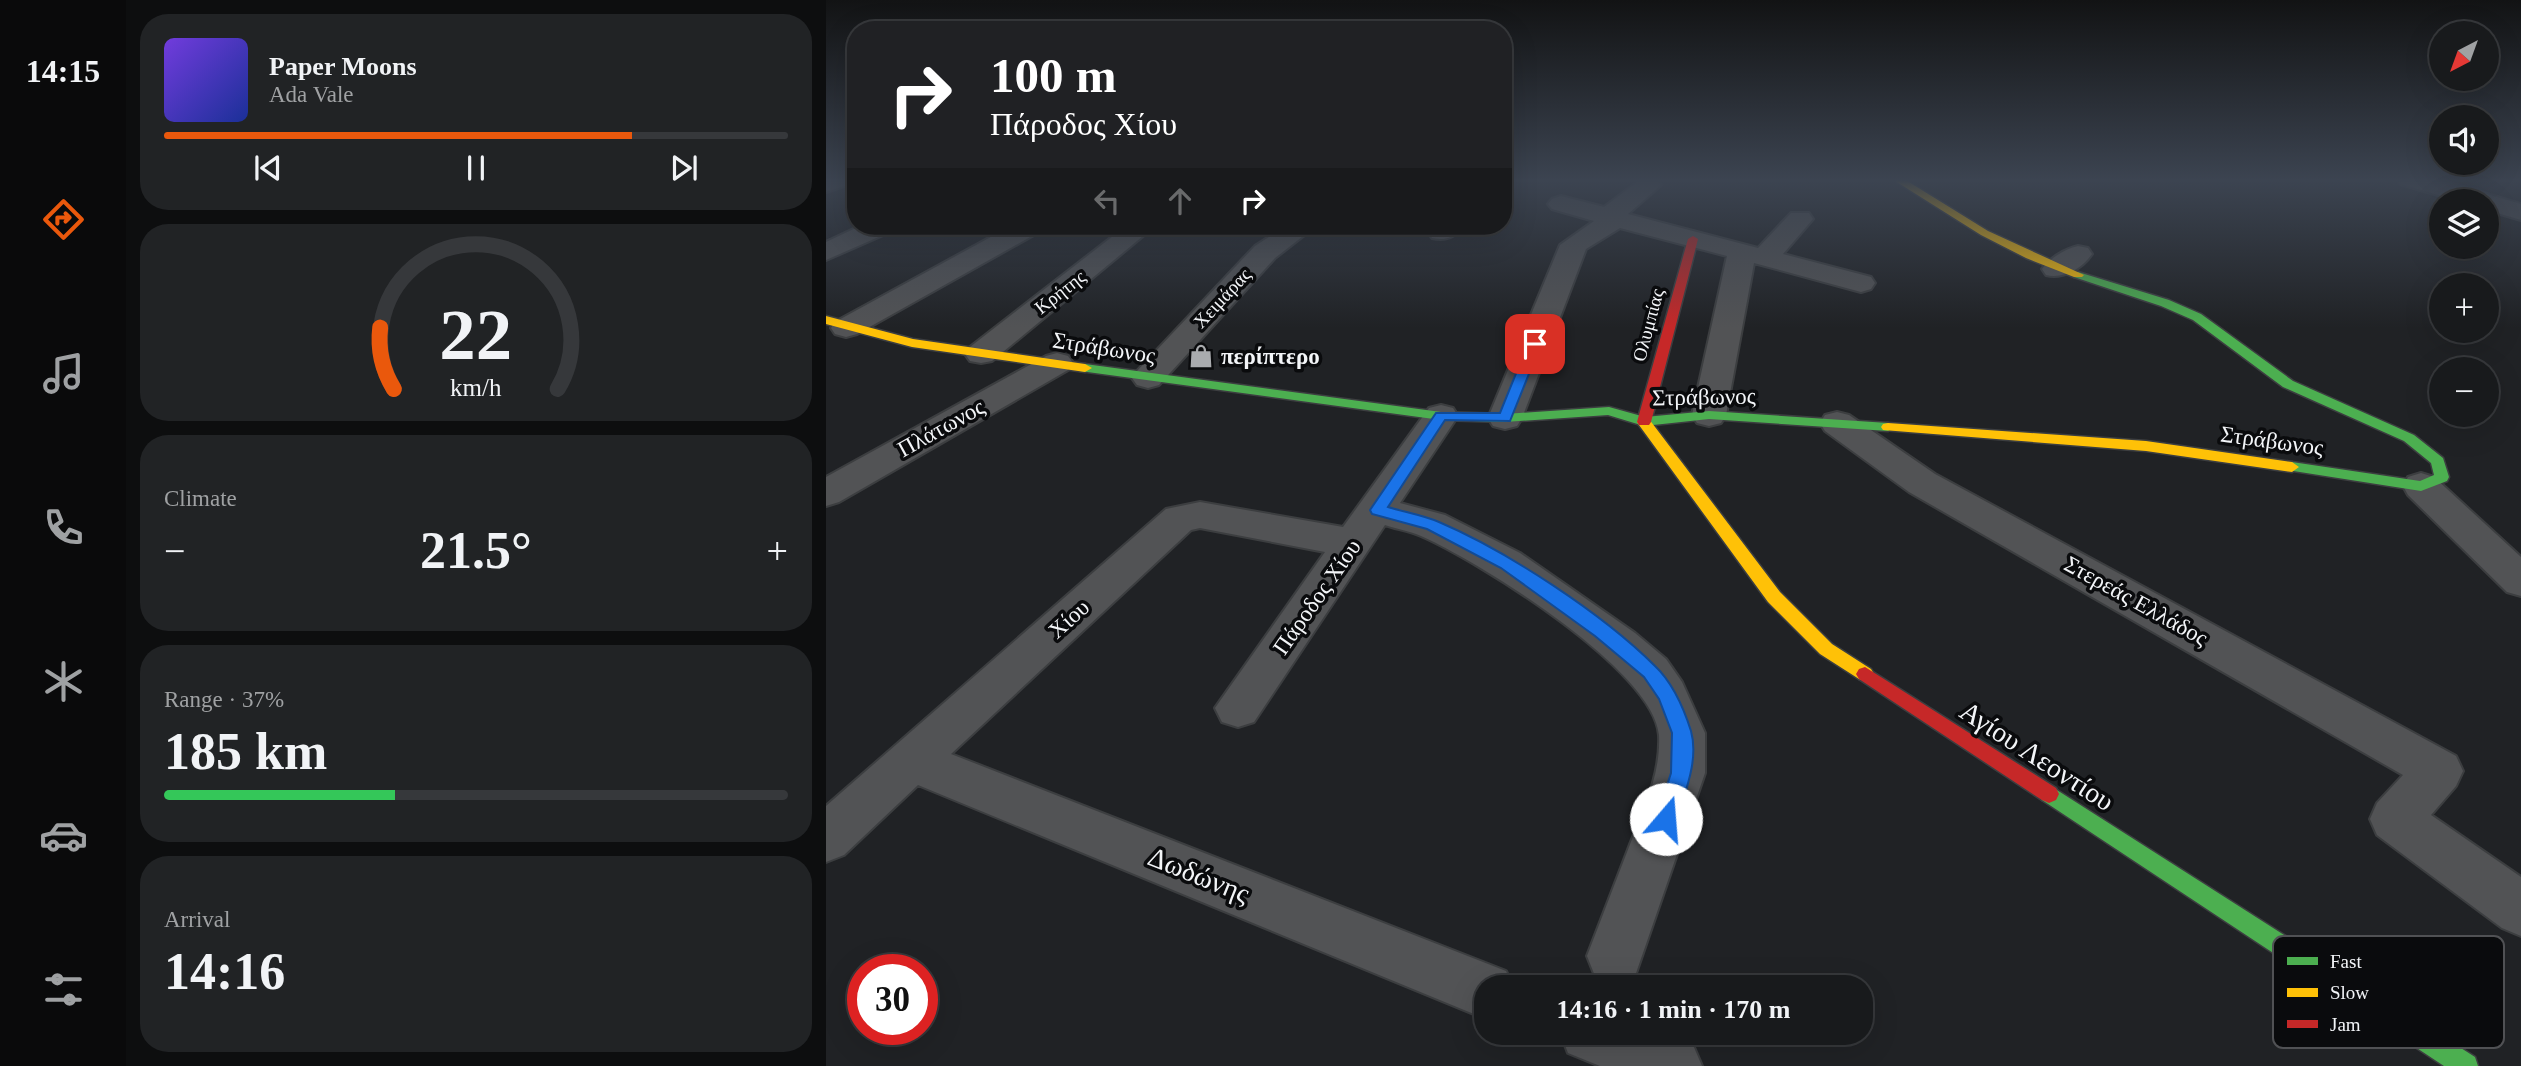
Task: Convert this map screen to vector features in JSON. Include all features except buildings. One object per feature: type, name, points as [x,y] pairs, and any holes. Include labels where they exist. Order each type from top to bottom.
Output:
[{"type":"street","points":[[1505,418],[1574,245],[1597,229]]},
{"type":"street","points":[[1656,229],[1861,284]]},
{"type":"street","points":[[1709,415],[1753,255],[1787,229]]},
{"type":"street","points":[[1980,229],[2178,307],[2210,325],[2254,362],[2288,384],[2409,438],[2438,461],[2441,469],[2442,477],[2421,486],[2521,581]]},
{"type":"street","points":[[826,252],[862,235]]},
{"type":"street","points":[[836,324],[1012,235]]},
{"type":"street","name":"Κρήτης","points":[[981,354],[1130,235]]},
{"type":"street","name":"Χειμάρας","points":[[1148,378],[1265,252],[1290,235]]},
{"type":"street","name":"Ολυμπίας","points":[[1644,422],[1693,239]]},
{"type":"street","name":"Στράβωνος","points":[[836,324],[981,354],[1441,416],[1505,418],[1609,411],[1633,416],[1644,422],[1709,415],[1837,423],[2146,446],[2421,486]]},
{"type":"street","name":"Πλάτωνος","points":[[826,494],[1057,363]]},
{"type":"street","name":"Πάροδος Χίου","points":[[1238,708],[1441,416]]},
{"type":"street","name":"Αγίου Λεοντίου","points":[[1644,422],[1759,584],[1780,608],[1826,649],[2273,940]]},
{"type":"street","name":"Στερεάς Ελλάδος","points":[[1837,423],[1922,482],[2439,771],[2395,819],[2521,909]]},
{"type":"street","name":"Χίου","points":[[826,838],[1179,519],[1200,515],[1366,527],[1432,525],[1506,564],[1620,645],[1650,672],[1666,695],[1682,733],[1681,773],[1615,956]]},
{"type":"street","name":"Δωδώνης","points":[[913,761],[1474,986]]},
{"type":"street","points":[[1621,1045],[1672,1066]]},
{"type":"street","name":"Αγίου Λεοντίου","points":[[2438,1048],[2466,1066]]},
{"type":"traffic: fast","points":[[2078,275],[2165,303],[2197,317],[2288,384],[2409,438],[2438,461],[2442,477],[2421,486],[2292,467]]},
{"type":"traffic: fast","points":[[1085,368],[1441,416],[1505,418],[1609,411],[1644,422],[1709,415],[1888,427]]},
{"type":"traffic: fast","points":[[2049,794],[2273,940]]},
{"type":"traffic: fast","points":[[2438,1048],[2466,1066]]},
{"type":"traffic: slow","points":[[1978,229],[2030,256],[2078,275]]},
{"type":"traffic: slow","points":[[826,320],[912,343],[1085,368]]},
{"type":"traffic: slow","points":[[1644,422],[1774,597],[1826,649],[1865,674]]},
{"type":"traffic: slow","points":[[1888,427],[2146,446],[2292,467]]},
{"type":"traffic: jam","points":[[1644,422],[1693,239]]},
{"type":"traffic: jam","points":[[1865,674],[2049,794]]},
{"type":"place","name":"περίπτερο","points":[[1201,356]]},
{"type":"route","points":[[1535,344],[1505,418],[1441,416],[1378,510],[1432,525],[1506,564],[1582,616],[1650,672],[1666,695],[1682,733],[1681,773],[1666,819]]}]
